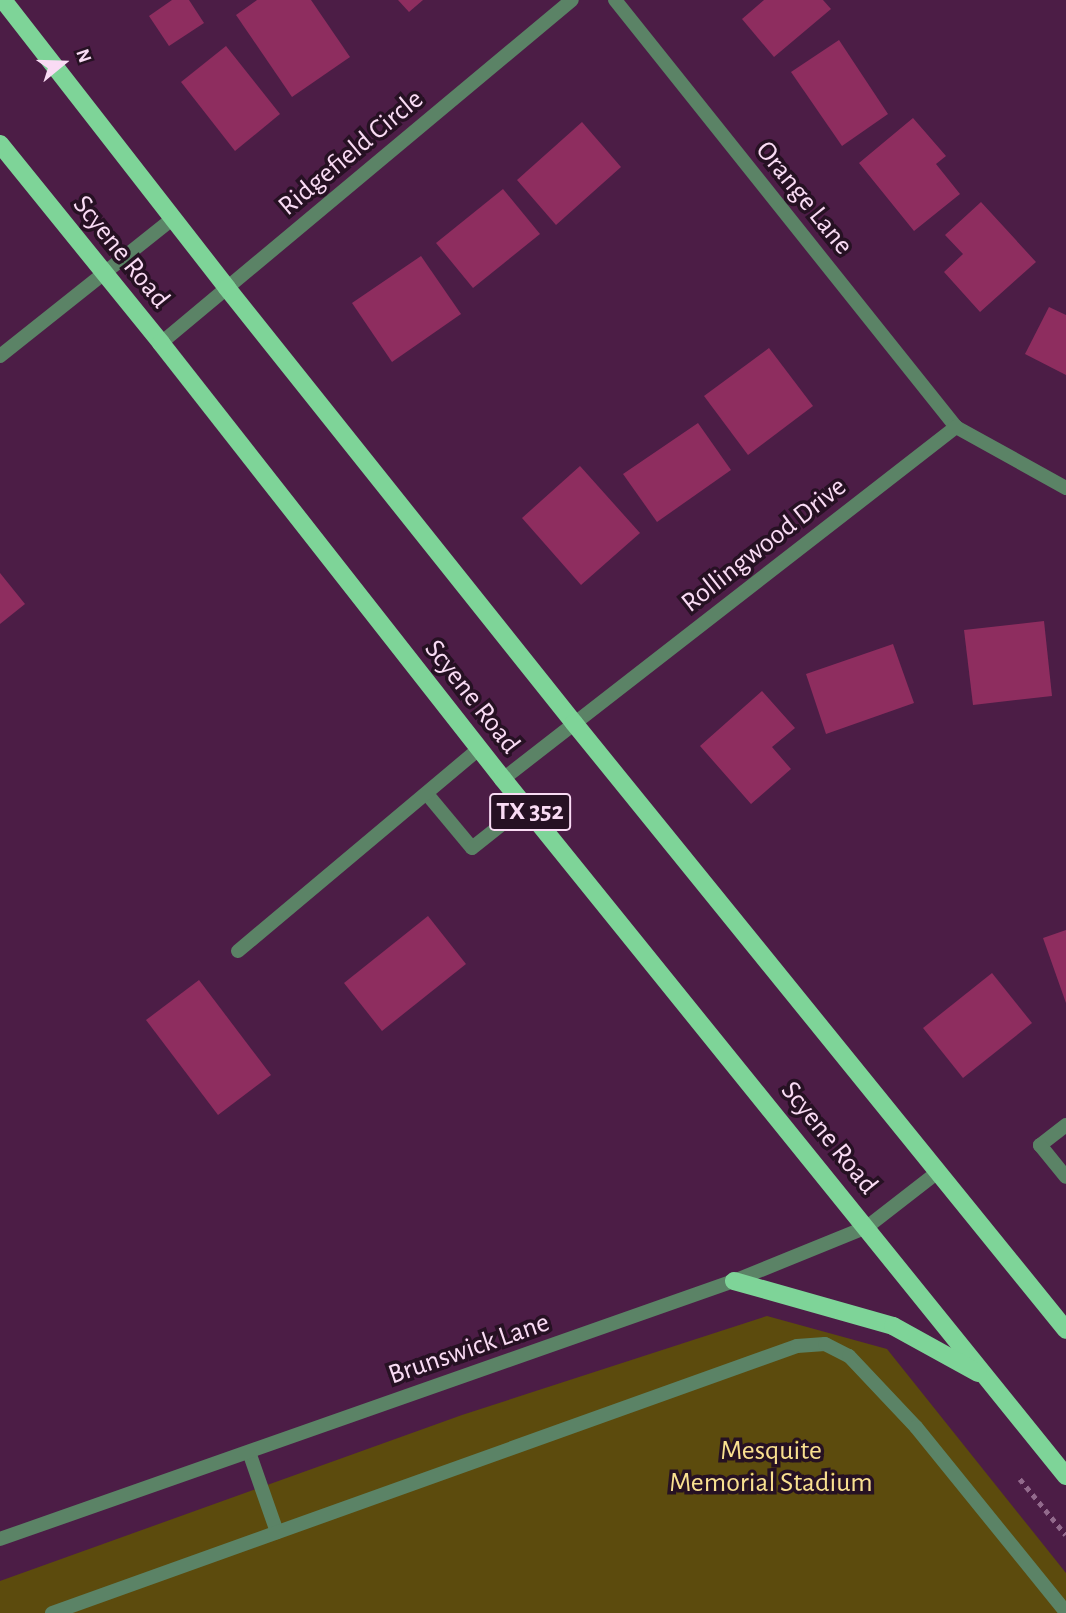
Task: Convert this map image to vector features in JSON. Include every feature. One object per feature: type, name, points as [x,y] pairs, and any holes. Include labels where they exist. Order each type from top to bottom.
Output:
[{"type":"main road","points":[[3,0],[172,219],[573,723],[1066,1330]]},
{"type":"main road","name":"Scyene Road","points":[[0,144],[161,343],[524,806],[1066,1476]]},
{"type":"main road","points":[[734,1281],[893,1326],[985,1377]]},
{"type":"street","name":"Ridgefield Circle","points":[[161,343],[572,0]]},
{"type":"street","name":"Orange Lane","points":[[615,0],[956,427]]},
{"type":"street","points":[[0,356],[172,219]]},
{"type":"street","points":[[956,427],[1066,488]]},
{"type":"street","name":"Rollingwood Drive","points":[[503,779],[956,427]]},
{"type":"street","points":[[239,951],[479,749]]},
{"type":"street","points":[[427,794],[472,848],[524,806]]},
{"type":"street","points":[[1066,1125],[1040,1145],[1066,1177]]},
{"type":"street","name":"Brunswick Lane","points":[[0,1539],[734,1281],[867,1227],[938,1172]]},
{"type":"street","points":[[52,1613],[797,1346],[825,1344],[849,1356],[916,1427],[1066,1612]]},
{"type":"street","points":[[249,1452],[277,1532]]},
{"type":"path","points":[[1020,1479],[1066,1535]]},
{"type":"green space","name":"Mesquite Memorial Stadium","points":[[767,1316],[887,1349],[1066,1573],[1066,1613],[0,1613],[0,1581],[462,1415]]},
{"type":"building","points":[[172,0],[189,0],[204,23],[169,46],[149,16]]},
{"type":"building","points":[[257,0],[311,0],[350,57],[292,97],[236,15]]},
{"type":"building","points":[[398,0],[423,0],[409,12]]},
{"type":"building","points":[[764,0],[823,0],[831,9],[774,57],[742,19]]},
{"type":"building","points":[[839,40],[888,114],[842,146],[791,72]]},
{"type":"building","points":[[226,46],[280,114],[235,151],[181,82]]},
{"type":"building","points":[[913,118],[946,156],[936,164],[960,194],[914,231],[859,163]]},
{"type":"building","points":[[582,122],[621,167],[556,225],[517,180]]},
{"type":"building","points":[[503,189],[540,234],[473,288],[436,243]]},
{"type":"building","points":[[981,202],[1036,262],[980,312],[944,272],[963,254],[945,235]]},
{"type":"building","points":[[421,256],[461,314],[392,362],[352,303]]},
{"type":"building","points":[[1049,307],[1066,315],[1066,375],[1025,354]]},
{"type":"building","points":[[769,348],[813,406],[748,455],[704,396]]},
{"type":"building","points":[[698,423],[731,470],[657,522],[623,474]]},
{"type":"building","points":[[580,466],[640,533],[581,585],[522,518]]},
{"type":"building","points":[[0,573],[25,604],[0,624]]},
{"type":"building","points":[[1044,621],[1052,696],[973,705],[964,630]]},
{"type":"building","points":[[893,644],[914,703],[826,734],[806,674]]},
{"type":"building","points":[[762,691],[795,728],[772,747],[791,769],[751,804],[700,746]]},
{"type":"building","points":[[428,916],[466,964],[382,1031],[344,983]]},
{"type":"building","points":[[1066,930],[1066,1003],[1043,938]]},
{"type":"building","points":[[992,973],[1032,1023],[963,1078],[923,1028]]},
{"type":"building","points":[[199,980],[271,1075],[218,1115],[146,1020]]}]
